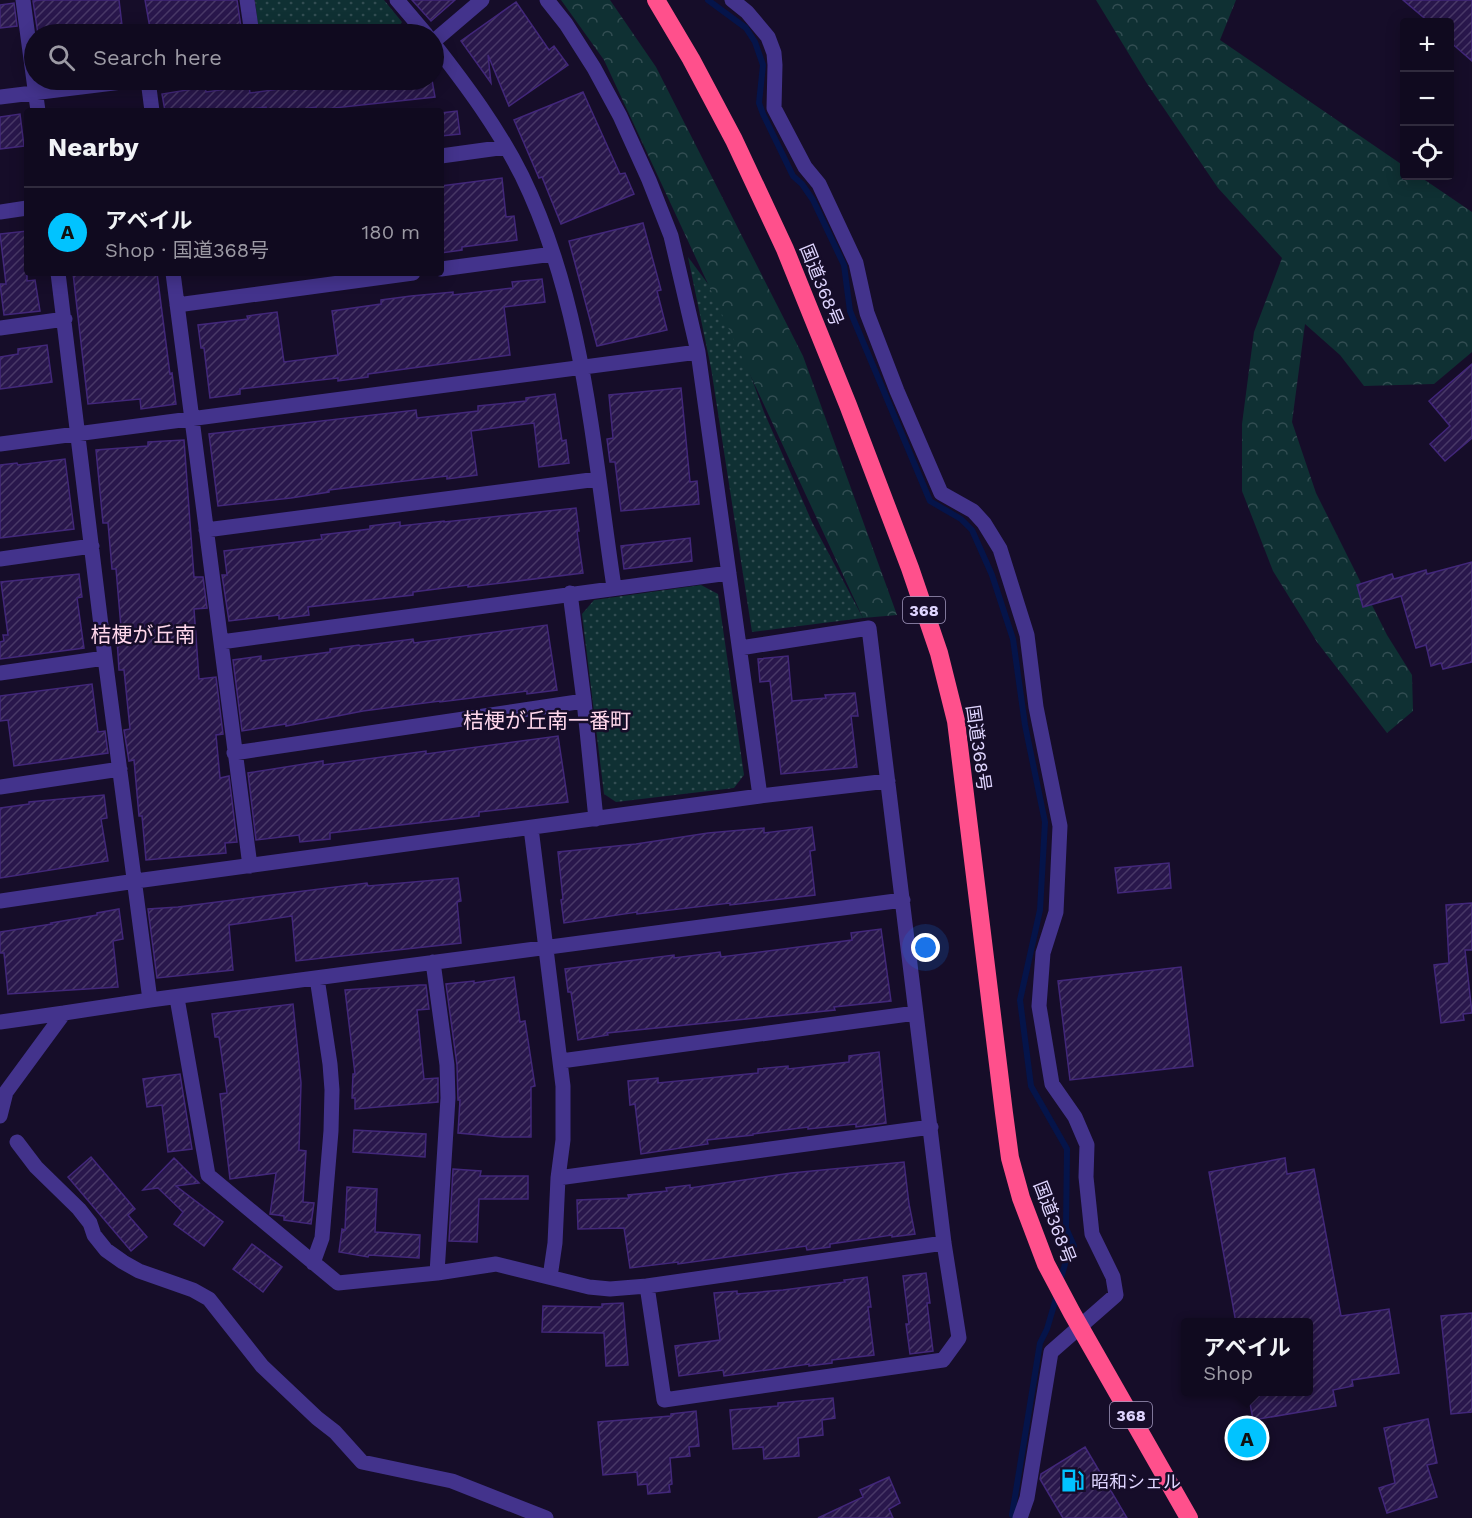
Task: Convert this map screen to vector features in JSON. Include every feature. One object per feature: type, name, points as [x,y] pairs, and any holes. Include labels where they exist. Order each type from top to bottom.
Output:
[{"type":"highway","name":"国道368号","points":[[656,0],[691,58],[729,129],[768,211],[848,405],[910,568],[939,653],[956,721],[1010,1158],[1021,1198],[1046,1264],[1189,1518]]},
{"type":"street","points":[[23,0],[26,24]]},
{"type":"street","points":[[248,0],[251,24]]},
{"type":"street","points":[[397,0],[417,24]]},
{"type":"street","points":[[444,33],[482,0]]},
{"type":"street","points":[[547,0],[566,24],[594,68],[620,116],[671,236],[698,352],[760,796]]},
{"type":"street","points":[[732,0],[747,12],[768,37],[774,53],[774,108],[805,167],[824,195],[856,263],[867,313],[941,494],[972,511],[984,523],[1000,549],[1027,635],[1036,707],[1060,826],[1056,912],[1043,953],[1039,1006],[1052,1084],[1075,1117],[1087,1144],[1086,1177],[1092,1234],[1113,1277],[1116,1295],[1076,1320],[1051,1352],[1027,1498],[1020,1518]]},
{"type":"street","points":[[444,56],[474,96],[522,177],[561,276],[582,367],[614,587]]},
{"type":"street","points":[[0,97],[53,90]]},
{"type":"street","points":[[149,90],[152,108]]},
{"type":"street","points":[[36,92],[38,108]]},
{"type":"street","points":[[444,156],[506,147]]},
{"type":"street","points":[[0,212],[24,208]]},
{"type":"street","points":[[444,269],[553,254]]},
{"type":"street","points":[[58,276],[150,1000]]},
{"type":"street","points":[[173,276],[250,866]]},
{"type":"street","points":[[177,306],[392,276]]},
{"type":"street","points":[[0,328],[65,319]]},
{"type":"street","points":[[0,444],[698,352]]},
{"type":"street","points":[[206,530],[598,479]]},
{"type":"street","points":[[0,559],[92,546]]},
{"type":"street","points":[[221,642],[729,573]]},
{"type":"street","points":[[570,593],[596,819]]},
{"type":"street","points":[[646,1286],[664,1400],[943,1360],[959,1338],[944,1243],[869,628],[740,648]]},
{"type":"street","points":[[0,673],[105,658]]},
{"type":"street","points":[[234,753],[584,701]]},
{"type":"street","points":[[0,787],[120,769]]},
{"type":"street","points":[[0,902],[136,881],[760,796],[888,781]]},
{"type":"street","points":[[531,828],[561,1061],[564,1113],[555,1243],[550,1277]]},
{"type":"street","points":[[0,1022],[547,946],[903,900]]},
{"type":"street","points":[[433,962],[447,1065],[448,1098],[437,1273]]},
{"type":"street","points":[[313,1263],[322,1238],[332,1090],[317,978]]},
{"type":"street","points":[[177,998],[208,1175],[338,1283],[437,1273],[496,1264],[572,1284],[599,1288],[646,1286],[944,1243]]},
{"type":"street","points":[[0,1116],[3,1112],[6,1092],[64,1013]]},
{"type":"street","points":[[561,1061],[916,1013]]},
{"type":"street","points":[[558,1178],[931,1127]]},
{"type":"street","points":[[17,1142],[36,1167],[79,1209],[106,1250],[138,1270],[193,1290],[209,1299],[262,1366],[335,1432],[362,1462],[452,1481],[546,1518]]},
{"type":"green space","points":[[255,0],[384,0],[402,22],[401,24],[258,24]]},
{"type":"green space","points":[[561,0],[610,0],[656,67],[803,356],[897,615],[863,618],[604,60]]},
{"type":"green space","points":[[1096,0],[1236,0],[1220,40],[1400,163],[1400,180],[1425,180],[1472,212],[1472,352],[1434,384],[1364,386],[1340,355],[1305,324],[1292,422],[1316,493],[1387,635],[1412,675],[1413,711],[1387,733],[1317,642],[1273,571],[1242,491],[1242,424],[1254,332],[1282,258],[1218,188],[1146,82]]},
{"type":"green space","points":[[688,257],[726,308],[764,412],[812,522],[863,618],[752,632],[711,368]]},
{"type":"green space","points":[[701,585],[718,594],[744,775],[734,788],[616,802],[604,794],[582,614],[594,600]]},
{"type":"building","points":[[119,0],[122,24],[36,24],[33,1]]},
{"type":"building","points":[[145,0],[237,0],[241,24],[149,24]]},
{"type":"building","points":[[412,0],[455,0],[431,21]]},
{"type":"building","points":[[1403,0],[1472,0],[1472,61],[1454,45],[1454,18],[1424,18]]},
{"type":"building","points":[[516,2],[549,50],[554,46],[568,65],[509,106],[488,55],[491,83],[461,41]]},
{"type":"building","points":[[14,3],[17,26],[0,28],[0,5]]},
{"type":"building","points":[[187,90],[206,90],[206,92],[250,90],[250,93],[272,90],[434,90],[435,97],[334,108],[164,108],[162,94]]},
{"type":"building","points":[[583,92],[620,174],[625,173],[634,194],[561,224],[542,177],[539,178],[514,120]]},
{"type":"building","points":[[457,111],[460,134],[444,136],[444,113]]},
{"type":"building","points":[[20,114],[24,146],[0,149],[0,117]]},
{"type":"building","points":[[502,178],[506,217],[514,216],[517,240],[462,247],[462,250],[444,253],[444,186]]},
{"type":"building","points":[[643,223],[661,290],[657,291],[667,330],[597,346],[569,241]]},
{"type":"building","points":[[24,231],[24,276],[27,276],[27,281],[35,280],[40,311],[4,315],[0,284],[6,284],[0,234]]},
{"type":"building","points":[[73,276],[157,276],[176,404],[141,409],[140,399],[88,404]]},
{"type":"building","points":[[542,279],[545,302],[504,307],[510,355],[368,374],[368,377],[338,381],[338,378],[240,389],[240,394],[210,398],[204,348],[201,348],[198,325],[248,319],[247,316],[277,312],[284,362],[338,355],[332,311],[381,304],[381,300],[411,296],[453,292],[453,295],[513,288],[512,282]]},
{"type":"building","points":[[47,345],[52,382],[0,389],[0,357],[18,354],[18,349]]},
{"type":"building","points":[[1472,364],[1472,438],[1445,461],[1430,444],[1450,426],[1429,401]]},
{"type":"building","points":[[681,388],[690,482],[697,481],[699,504],[621,511],[615,462],[610,462],[607,439],[613,438],[609,395]]},
{"type":"building","points":[[555,394],[562,441],[566,440],[569,463],[539,467],[534,423],[471,431],[477,475],[447,479],[447,476],[329,490],[329,492],[291,498],[218,506],[209,434],[416,410],[417,418],[478,411],[478,406],[526,401],[526,398]]},
{"type":"building","points":[[184,440],[194,577],[203,577],[207,608],[194,609],[199,679],[216,677],[223,734],[216,735],[220,778],[229,776],[237,842],[225,843],[226,853],[146,860],[134,760],[129,761],[124,730],[130,729],[124,670],[119,670],[117,639],[122,639],[116,569],[112,569],[108,523],[103,523],[96,450],[148,446],[148,442]]},
{"type":"building","points":[[65,459],[74,529],[0,538],[0,465]]},
{"type":"building","points":[[576,508],[583,573],[468,587],[468,585],[413,592],[413,595],[308,607],[309,615],[279,619],[279,615],[229,621],[222,575],[227,575],[224,551],[322,539],[321,535],[370,529],[370,526],[400,522],[400,526]]},
{"type":"building","points":[[690,538],[692,561],[624,569],[621,546]]},
{"type":"building","points":[[1472,562],[1472,662],[1443,669],[1441,663],[1431,666],[1426,645],[1416,648],[1401,596],[1363,607],[1357,585],[1392,574],[1394,579],[1426,570],[1427,574]]},
{"type":"building","points":[[79,574],[82,597],[77,598],[84,648],[0,659],[0,642],[4,641],[3,635],[8,635],[1,582]]},
{"type":"building","points":[[547,625],[557,690],[527,694],[527,691],[363,711],[286,726],[286,724],[242,731],[233,660],[261,656],[261,661],[330,652],[330,649],[359,645],[413,639],[414,643]]},
{"type":"building","points":[[788,656],[792,701],[855,693],[858,716],[851,716],[857,767],[781,774],[770,681],[760,682],[758,659]]},
{"type":"building","points":[[92,684],[98,732],[105,731],[108,753],[14,766],[8,720],[0,721],[0,696]]},
{"type":"building","points":[[558,736],[568,802],[479,812],[479,816],[330,833],[330,839],[300,842],[299,835],[256,840],[248,773],[323,761],[323,765]]},
{"type":"building","points":[[104,795],[107,818],[101,819],[108,861],[0,878],[0,808],[29,804],[29,802]]},
{"type":"building","points":[[812,827],[815,850],[810,851],[815,895],[637,914],[637,912],[564,923],[558,852],[636,844],[708,833],[764,828],[764,833]]},
{"type":"building","points":[[1169,863],[1171,888],[1118,893],[1115,868]]},
{"type":"building","points":[[458,878],[461,901],[457,902],[461,943],[296,961],[292,916],[229,925],[233,970],[157,978],[148,909],[367,883],[368,886]]},
{"type":"building","points":[[1472,903],[1472,950],[1465,950],[1472,1013],[1463,1014],[1464,1020],[1441,1023],[1434,965],[1449,963],[1446,905]]},
{"type":"building","points":[[119,909],[123,939],[113,941],[118,987],[8,994],[4,953],[0,953],[0,932],[52,924]]},
{"type":"building","points":[[881,929],[891,1001],[834,1007],[835,1010],[607,1033],[608,1035],[578,1040],[565,969],[674,955],[674,958],[720,952],[721,957],[852,940],[851,933]]},
{"type":"building","points":[[1181,967],[1193,1066],[1070,1080],[1058,981]]},
{"type":"building","points":[[514,977],[520,1022],[525,1021],[535,1086],[531,1087],[531,1137],[458,1133],[460,1100],[458,1100],[457,1065],[446,984],[474,981],[474,983]]},
{"type":"building","points":[[426,985],[429,1009],[417,1010],[424,1079],[438,1078],[438,1102],[355,1109],[355,1098],[352,1098],[353,1074],[355,1074],[345,990]]},
{"type":"building","points":[[293,1004],[301,1083],[299,1150],[306,1151],[303,1202],[314,1203],[311,1224],[284,1220],[284,1216],[270,1214],[276,1173],[230,1179],[220,1094],[227,1093],[219,1037],[215,1037],[212,1014]]},
{"type":"building","points":[[879,1052],[886,1123],[856,1127],[856,1124],[808,1129],[808,1127],[707,1140],[708,1144],[641,1154],[635,1104],[630,1105],[628,1081],[658,1078],[658,1083],[758,1073],[758,1069],[788,1066],[788,1069],[849,1062],[849,1056]]},
{"type":"building","points":[[180,1074],[192,1149],[168,1152],[162,1105],[147,1107],[143,1079]]},
{"type":"building","points":[[354,1130],[426,1134],[425,1157],[353,1152]]},
{"type":"building","points":[[91,1157],[135,1209],[128,1215],[147,1237],[131,1251],[68,1177]]},
{"type":"building","points":[[174,1158],[199,1183],[176,1186],[223,1222],[204,1246],[174,1224],[183,1212],[158,1188],[143,1190]]},
{"type":"building","points":[[1285,1158],[1287,1174],[1314,1169],[1341,1316],[1389,1309],[1399,1373],[1352,1380],[1353,1386],[1333,1390],[1336,1406],[1253,1420],[1249,1396],[1313,1396],[1313,1318],[1235,1318],[1209,1172]]},
{"type":"building","points":[[904,1162],[915,1234],[830,1244],[830,1247],[807,1250],[806,1246],[678,1264],[678,1262],[630,1268],[624,1228],[578,1229],[577,1200],[629,1198],[628,1195],[667,1191],[666,1188],[690,1185],[690,1188],[791,1173]]},
{"type":"building","points":[[453,1169],[481,1171],[480,1176],[528,1176],[528,1199],[479,1199],[477,1242],[449,1241]]},
{"type":"building","points":[[347,1187],[377,1189],[375,1232],[420,1235],[419,1258],[369,1255],[368,1257],[339,1252],[342,1229],[345,1230]]},
{"type":"building","points":[[252,1244],[282,1267],[263,1292],[233,1269]]},
{"type":"building","points":[[926,1273],[933,1351],[910,1354],[903,1276]]},
{"type":"building","points":[[867,1277],[874,1355],[832,1360],[832,1363],[724,1376],[723,1370],[679,1376],[675,1346],[720,1340],[714,1293],[737,1291],[737,1294],[783,1290]]},
{"type":"building","points":[[623,1303],[628,1365],[606,1366],[604,1333],[542,1332],[543,1306],[602,1307],[602,1304]]},
{"type":"building","points":[[1472,1313],[1472,1412],[1451,1414],[1441,1316]]},
{"type":"building","points":[[833,1398],[835,1418],[822,1420],[823,1435],[798,1438],[799,1456],[764,1459],[763,1447],[733,1449],[730,1410]]},
{"type":"building","points":[[696,1411],[699,1446],[689,1447],[690,1456],[670,1458],[672,1484],[669,1485],[670,1492],[648,1494],[647,1484],[638,1485],[637,1472],[603,1475],[598,1422],[671,1416],[671,1414]]},
{"type":"building","points":[[1428,1419],[1437,1463],[1427,1465],[1437,1497],[1387,1513],[1379,1488],[1395,1483],[1384,1428]]},
{"type":"building","name":"昭和シェル","points":[[1085,1447],[1127,1518],[1063,1518],[1040,1479],[1041,1474]]},
{"type":"building","points":[[889,1477],[900,1503],[889,1509],[893,1518],[818,1518],[863,1497],[860,1490]]},
{"type":"waterway","points":[[708,0],[746,28],[755,42],[763,65],[759,103],[763,114],[793,176],[813,200],[844,265],[850,311],[930,501],[961,519],[972,530],[992,575],[1013,639],[1025,725],[1045,822],[1040,910],[1020,1000],[1031,1086],[1067,1149],[1066,1228],[1074,1246],[1067,1257],[1060,1282]]},
{"type":"waterway","points":[[1019,1516],[1012,1515],[1040,1343],[1047,1329],[1057,1295]]},
{"type":"place","name":"アベイル","points":[[1247,1438]]},
{"type":"place","name":"昭和シェル","points":[[1073,1481]]},
{"type":"district","name":"桔梗が丘南","points":[[143,634]]},
{"type":"district","name":"桔梗が丘南一番町","points":[[547,720]]}]
